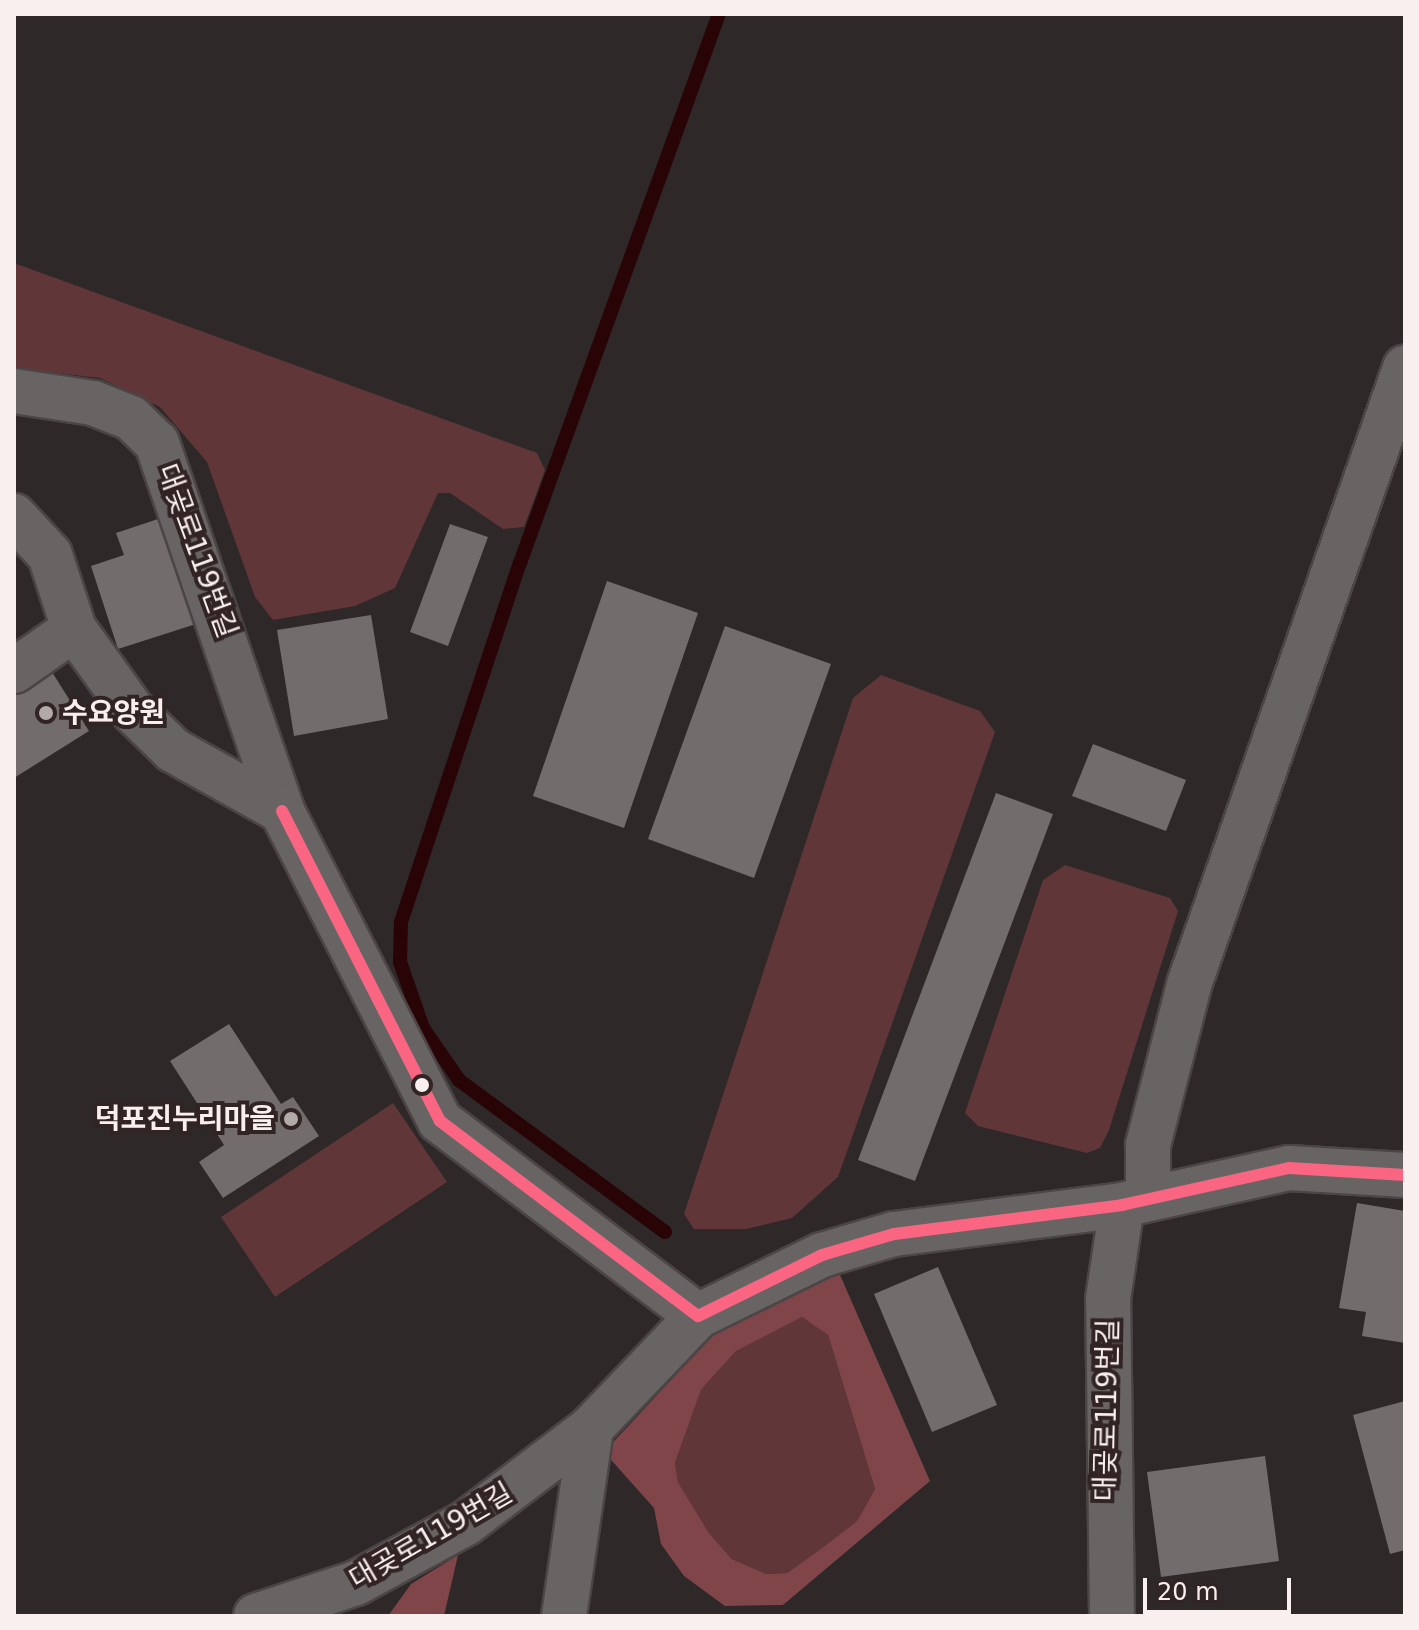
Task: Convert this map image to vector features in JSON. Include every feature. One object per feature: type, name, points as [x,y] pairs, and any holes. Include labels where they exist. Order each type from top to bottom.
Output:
[{"type":"street","points":[[1135,1202],[1190,982],[1405,368]]},
{"type":"street","name":"대곶로119번길","points":[[14,391],[93,403],[131,418],[157,443],[282,811],[334,901],[419,1092],[440,1121],[698,1316]]},
{"type":"street","points":[[14,516],[50,555],[74,629],[133,711],[173,750],[282,811]]},
{"type":"street","points":[[14,671],[74,629]]},
{"type":"street","name":"대곶로119번길","points":[[256,1616],[356,1583],[466,1523],[591,1428],[698,1316],[822,1255],[894,1234],[1135,1202],[1289,1168],[1405,1175]]},
{"type":"street","name":"대곶로119번길","points":[[1112,1616],[1108,1299],[1135,1202]]},
{"type":"street","points":[[564,1616],[591,1428]]},
{"type":"shaded area","points":[[14,263],[537,453],[545,470],[524,527],[503,529],[450,493],[438,493],[395,588],[355,606],[273,620],[255,597],[207,462],[160,407],[100,378],[14,368]]},
{"type":"shaded area","points":[[881,675],[980,711],[995,732],[838,1177],[792,1218],[746,1229],[694,1229],[684,1214],[853,698]]},
{"type":"shaded area","points":[[1065,865],[1170,898],[1178,911],[1109,1130],[1100,1148],[1087,1153],[978,1126],[965,1113],[1043,880]]},
{"type":"shaded area","points":[[393,1103],[447,1182],[275,1297],[221,1217]]},
{"type":"shaded area","points":[[837,1268],[930,1481],[783,1605],[725,1606],[684,1576],[661,1544],[654,1508],[604,1452],[712,1336],[766,1300]],"holes":[[[802,1317],[828,1335],[875,1489],[857,1521],[787,1573],[766,1574],[732,1559],[709,1533],[678,1482],[675,1463],[701,1390],[736,1351]]]},
{"type":"shaded area","points":[[803,1317],[828,1335],[875,1489],[857,1521],[787,1573],[766,1574],[732,1559],[709,1533],[678,1482],[675,1463],[701,1390],[736,1351],[766,1330]]},
{"type":"shaded area","points":[[458,1555],[444,1616],[388,1616],[411,1584]]},
{"type":"building","points":[[161,518],[196,624],[118,649],[91,566],[124,555],[116,533]]},
{"type":"building","points":[[450,524],[488,537],[448,646],[410,632]]},
{"type":"building","points":[[607,581],[698,613],[624,828],[533,796]]},
{"type":"building","points":[[371,615],[388,719],[294,736],[277,630]]},
{"type":"building","points":[[725,626],[831,664],[754,878],[648,839]]},
{"type":"building","name":"수요양원","points":[[52,672],[89,731],[14,778],[14,696]]},
{"type":"building","points":[[1093,744],[1186,780],[1166,831],[1072,796]]},
{"type":"building","points":[[996,793],[1053,814],[915,1181],[858,1160]]},
{"type":"building","points":[[229,1024],[281,1104],[293,1097],[319,1136],[223,1198],[199,1162],[224,1145],[170,1061]]},
{"type":"building","points":[[1357,1203],[1405,1211],[1405,1343],[1362,1336],[1366,1312],[1339,1308]]},
{"type":"building","points":[[938,1267],[997,1405],[932,1432],[874,1294]]},
{"type":"building","points":[[1405,1401],[1405,1550],[1390,1554],[1353,1415]]},
{"type":"building","points":[[1265,1456],[1279,1561],[1161,1577],[1147,1472]]},
{"type":"waterway","points":[[665,1232],[459,1080],[423,1028],[400,962],[401,922],[520,563],[719,14]]},
{"type":"transit line","points":[[282,811],[440,1121],[698,1316],[822,1255],[894,1234],[1122,1205],[1289,1168],[1405,1175]]},
{"type":"place","name":"수요양원","points":[[46,713]]},
{"type":"place","name":"덕포진누리마을","points":[[291,1119]]}]
